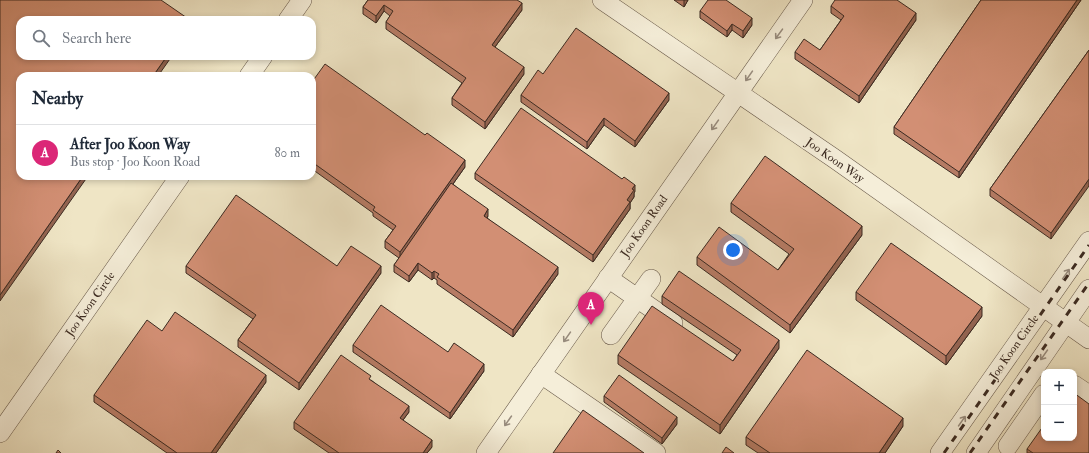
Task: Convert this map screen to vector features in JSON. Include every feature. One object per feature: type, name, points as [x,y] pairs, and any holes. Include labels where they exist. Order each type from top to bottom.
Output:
[{"type":"street","points":[[291,16],[302,0]]},
{"type":"street","name":"Joo Koon Way","points":[[602,0],[835,159],[1089,339]]},
{"type":"street","name":"Joo Koon Road","points":[[486,453],[804,0]]},
{"type":"street","points":[[252,72],[260,60]]},
{"type":"street","name":"Joo Koon Circle","points":[[0,433],[177,180]]},
{"type":"street","name":"Joo Koon Circle","points":[[940,453],[1089,241]]},
{"type":"street","points":[[608,278],[686,332]]},
{"type":"street","points":[[611,335],[651,279]]},
{"type":"street","points":[[976,453],[1089,289]]},
{"type":"street","points":[[541,374],[656,453]]},
{"type":"street","points":[[1077,386],[1089,395]]},
{"type":"street","points":[[994,427],[1010,443],[1041,398]]},
{"type":"building","points":[[0,0],[161,0],[184,16],[16,16],[16,60],[164,60],[156,72],[16,72],[16,180],[80,180],[0,295]]},
{"type":"building","points":[[368,0],[517,0],[522,3],[492,45],[524,67],[485,122],[452,98],[466,78],[386,22],[393,11],[384,5],[376,16],[363,7]]},
{"type":"building","points":[[708,0],[726,0],[752,18],[743,31],[732,24],[727,31],[700,11]]},
{"type":"building","points":[[835,0],[897,0],[916,13],[859,96],[795,52],[804,39],[820,50],[844,16],[831,6]]},
{"type":"building","points":[[981,0],[1077,0],[959,172],[894,127]]},
{"type":"building","points":[[576,28],[669,93],[635,141],[604,118],[587,142],[521,95],[538,70],[543,74]]},
{"type":"building","points":[[1089,50],[1089,179],[1051,233],[990,189]]},
{"type":"building","points":[[325,64],[425,135],[427,133],[465,160],[400,252],[385,241],[396,226],[373,210],[375,207],[316,165],[316,76]]},
{"type":"building","points":[[521,108],[622,179],[624,177],[635,185],[632,189],[634,190],[627,200],[630,202],[593,255],[475,173]]},
{"type":"building","points":[[765,156],[862,226],[790,325],[697,257],[719,227],[778,270],[794,249],[731,203]]},
{"type":"building","points":[[451,183],[488,209],[484,216],[558,267],[513,330],[437,277],[439,274],[434,271],[432,273],[418,263],[409,276],[394,265]]},
{"type":"building","points":[[236,195],[337,266],[351,246],[381,266],[299,383],[238,340],[256,315],[186,266]]},
{"type":"building","points":[[891,243],[982,307],[946,356],[856,292]]},
{"type":"building","points":[[679,271],[779,340],[720,425],[618,355],[652,306],[733,361],[741,350],[662,296]]},
{"type":"building","points":[[381,305],[448,352],[454,343],[484,364],[450,413],[353,345]]},
{"type":"building","points":[[175,312],[266,375],[211,453],[177,453],[94,395],[147,320],[162,331]]},
{"type":"building","points":[[807,350],[903,418],[879,453],[770,453],[746,437]]},
{"type":"building","points":[[341,355],[371,376],[369,379],[409,406],[400,418],[432,440],[423,453],[339,453],[294,422]]},
{"type":"building","points":[[619,375],[677,417],[662,438],[604,396]]},
{"type":"building","points":[[1077,395],[1089,404],[1089,453],[1033,453],[1027,449],[1041,429],[1041,441],[1077,441]]},
{"type":"building","points":[[583,410],[644,453],[553,453]]},
{"type":"building","points":[[726,447],[734,453],[722,453]]},
{"type":"railway","points":[[944,453],[1089,245]]},
{"type":"railway","points":[[970,453],[1089,283]]},
{"type":"place","name":"After Joo Koon Way","points":[[591,325]]}]
